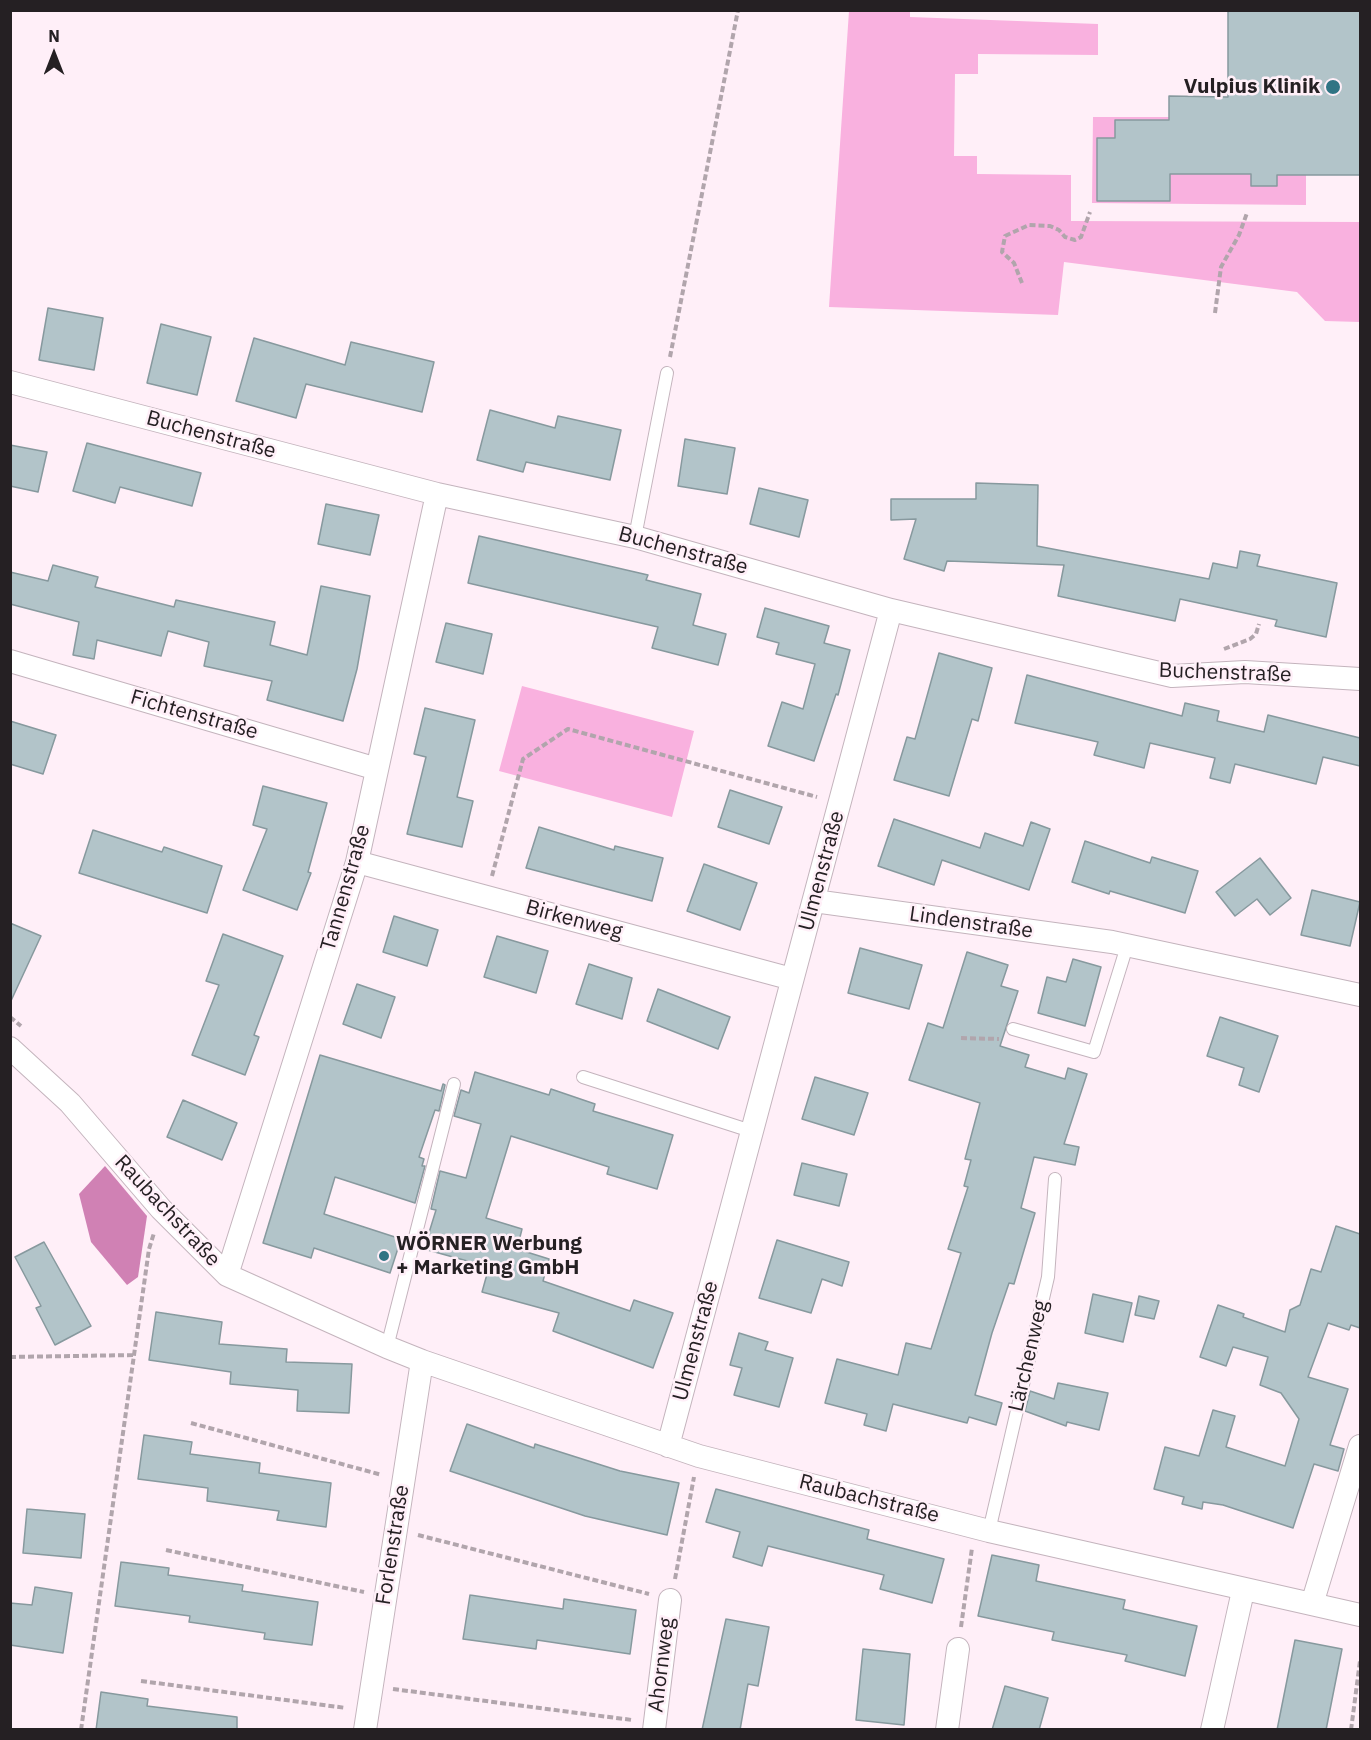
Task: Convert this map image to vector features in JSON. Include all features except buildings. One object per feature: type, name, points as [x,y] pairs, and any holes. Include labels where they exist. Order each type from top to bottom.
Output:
[{"type":"street","name":"Buchenstraße","points":[[10,382],[437,494],[636,537],[891,610],[1172,676],[1245,672],[1360,679]]},
{"type":"street","name":"Tannenstraße","points":[[226,1275],[357,862],[437,494]]},
{"type":"street","name":"Ulmenstraße","points":[[668,1446],[891,610]]},
{"type":"street","name":"Fichtenstraße","points":[[10,661],[376,769]]},
{"type":"street","name":"Birkenweg","points":[[357,862],[792,979]]},
{"type":"street","name":"Lindenstraße","points":[[814,902],[1127,946],[1360,995]]},
{"type":"street","name":"Raubachstraße","points":[[10,1048],[70,1103],[161,1209],[226,1275],[387,1347],[699,1456],[982,1529],[1243,1591],[1360,1615]]},
{"type":"street","name":"Forlenstraße","points":[[366,1720],[422,1361]]},
{"type":"street","points":[[1312,1604],[1360,1446]]},
{"type":"street","points":[[1212,1730],[1243,1591]]},
{"type":"street","name":"Ahornweg","points":[[655,1726],[670,1600]]},
{"type":"street","points":[[947,1730],[958,1649]]},
{"type":"lane","points":[[636,537],[667,373]]},
{"type":"lane","points":[[1017,1030],[1094,1052],[1127,946]]},
{"type":"lane","points":[[583,1077],[751,1131]]},
{"type":"lane","points":[[387,1347],[454,1084]]},
{"type":"lane","name":"Lärchenweg","points":[[982,1529],[1048,1277],[1055,1179]]},
{"type":"path","points":[[667,373],[738,10]]},
{"type":"path","points":[[1022,283],[1014,263],[1002,252],[1005,236],[1029,225],[1050,226],[1059,230],[1065,237],[1075,240],[1081,237],[1090,212]]},
{"type":"path","points":[[1215,313],[1221,267],[1239,235],[1246,213]]},
{"type":"path","points":[[487,897],[523,759],[568,729],[840,804]]},
{"type":"path","points":[[10,1017],[23,1028]]},
{"type":"path","points":[[961,1038],[1010,1040],[1017,1030]]},
{"type":"path","points":[[81,1730],[149,1249],[161,1209]]},
{"type":"path","points":[[10,1357],[135,1355]]},
{"type":"path","points":[[191,1423],[403,1481]]},
{"type":"path","points":[[396,1530],[670,1600],[699,1456]]},
{"type":"path","points":[[958,1649],[982,1529]]},
{"type":"path","points":[[166,1550],[386,1597]]},
{"type":"path","points":[[1351,1730],[1360,1661]]},
{"type":"path","points":[[141,1681],[366,1720]]},
{"type":"path","points":[[371,1686],[655,1726]]},
{"type":"shaded area","points":[[849,11],[910,11],[910,17],[1098,24],[1098,55],[978,54],[978,74],[955,74],[954,156],[977,156],[977,174],[1071,175],[1071,221],[1360,222],[1360,322],[1325,321],[1297,292],[1064,262],[1058,315],[829,307]]},
{"type":"shaded area","points":[[1093,117],[1169,117],[1169,120],[1115,120],[1115,138],[1097,138],[1097,201],[1170,201],[1170,174],[1251,174],[1252,186],[1276,186],[1277,175],[1306,175],[1306,205],[1092,203]]},
{"type":"shaded area","points":[[522,686],[694,731],[672,817],[499,771]]},
{"type":"shaded area","points":[[105,1166],[147,1216],[138,1277],[127,1285],[91,1242],[79,1194]]},
{"type":"place","name":"Vulpius Klinik","points":[[1333,87]]},
{"type":"place","name":"WÖRNER Werbung + Marketing GmbH","points":[[384,1256]]}]
